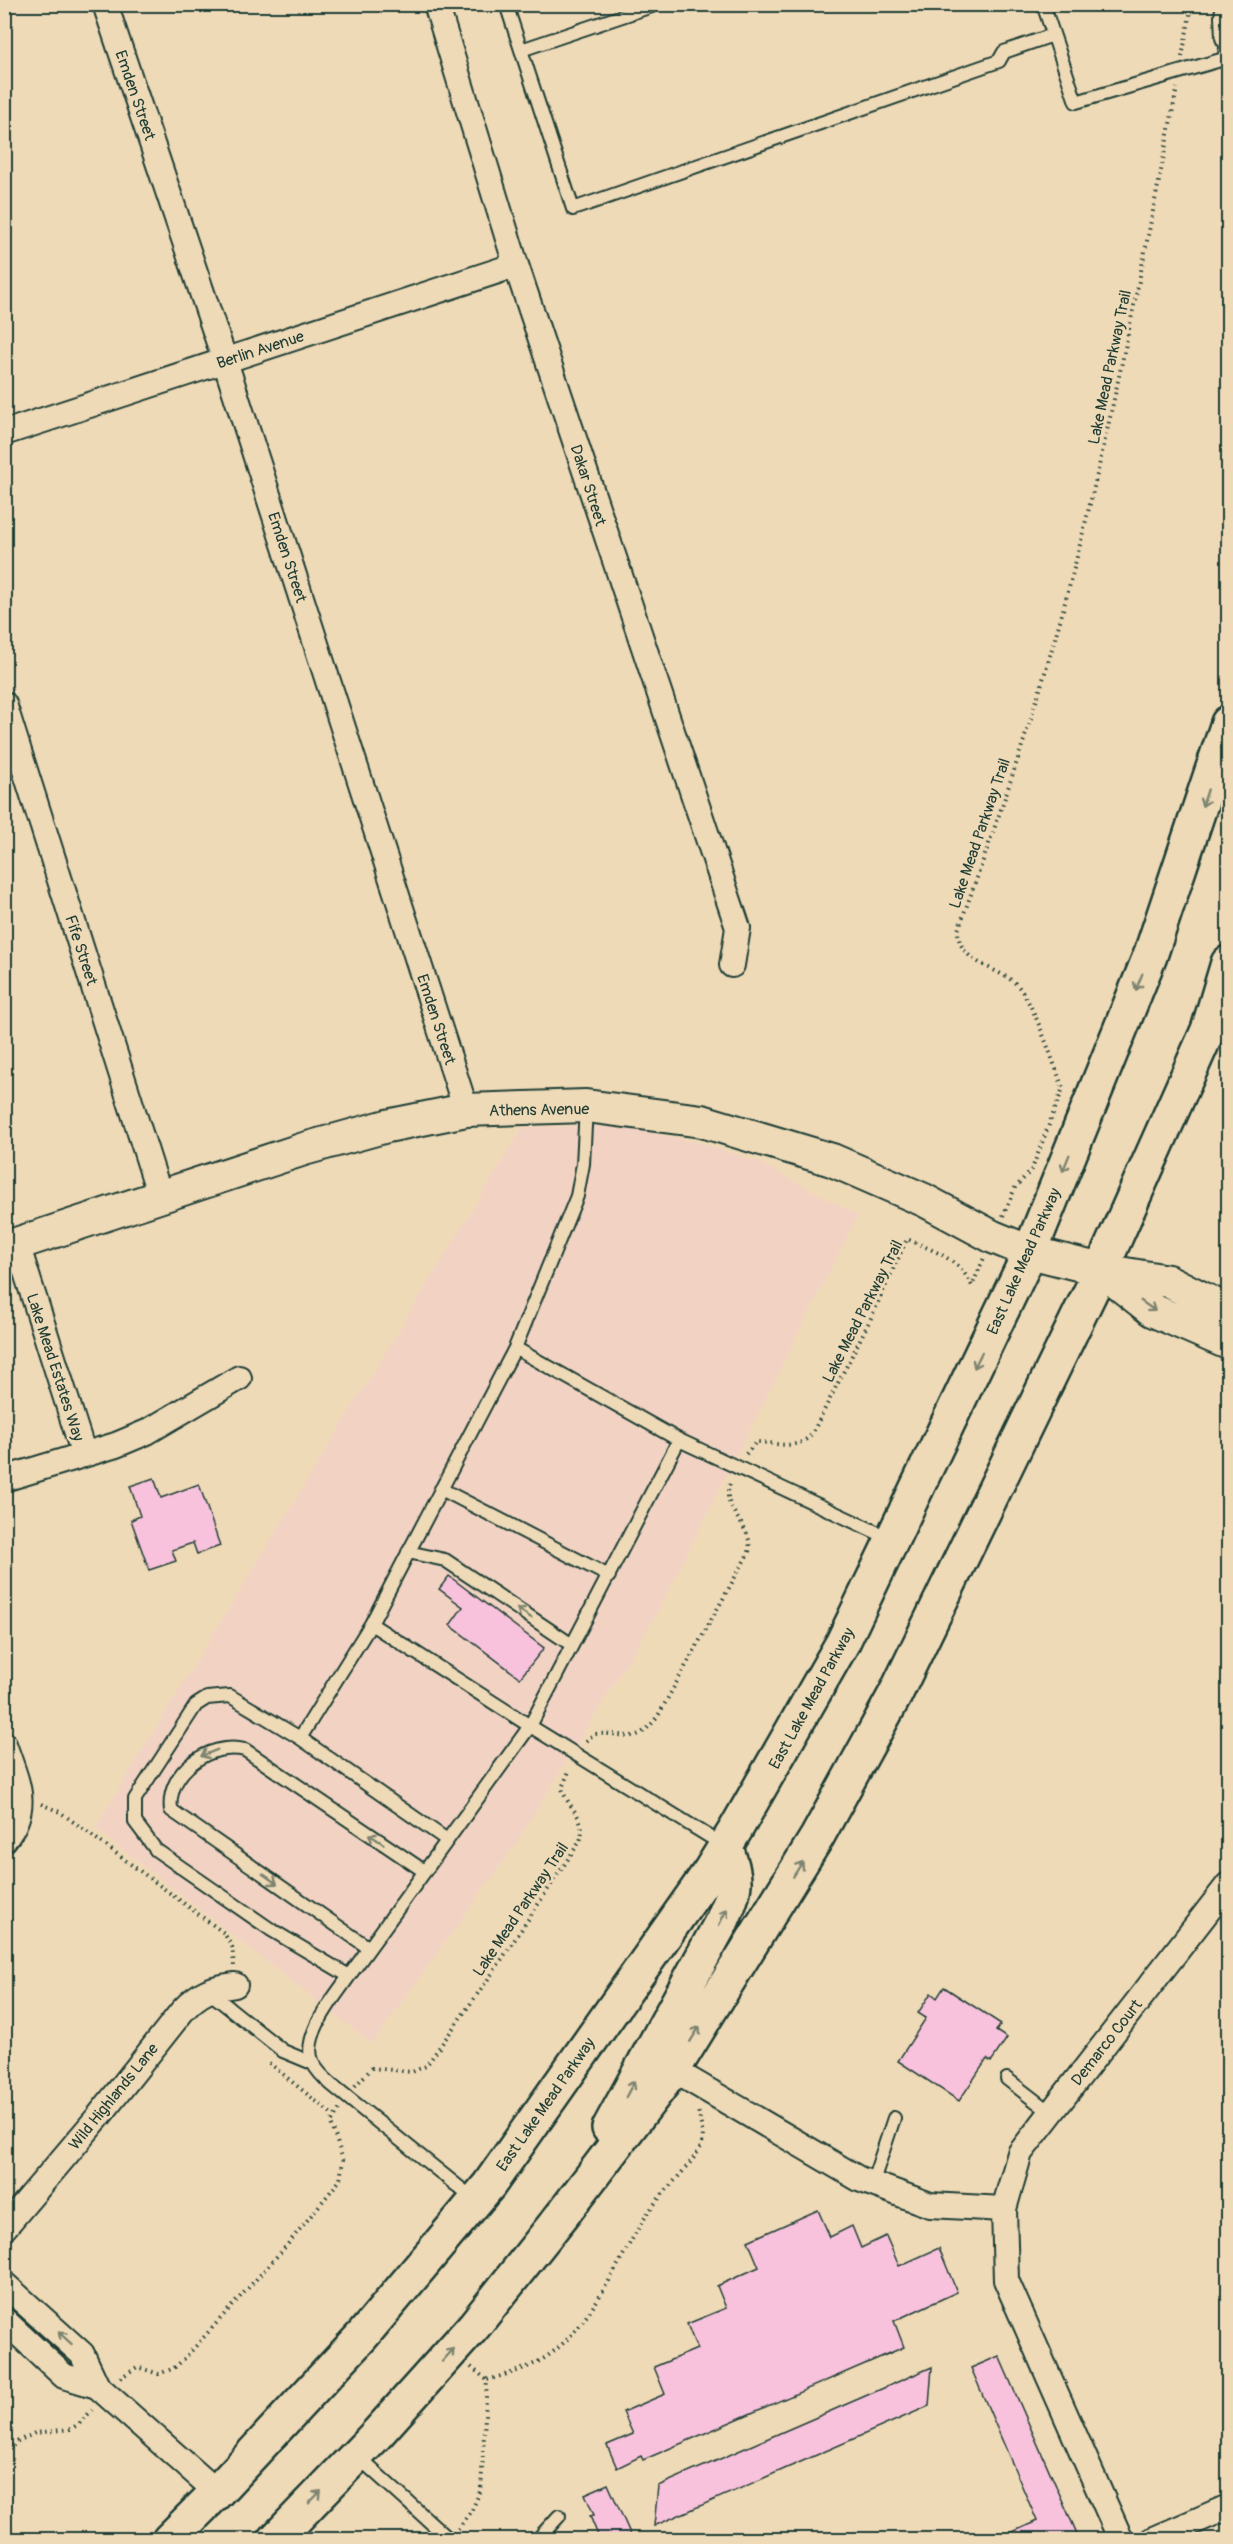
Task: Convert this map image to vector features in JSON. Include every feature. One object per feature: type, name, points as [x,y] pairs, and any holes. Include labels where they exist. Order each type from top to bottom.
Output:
[{"type":"main road","name":"East Lake Mead Parkway","points":[[169,2540],[217,2492],[363,2335],[489,2185],[725,1846],[843,1642],[1030,1251],[1150,956],[1228,723]]},
{"type":"main road","points":[[274,2540],[356,2456],[474,2326],[563,2214],[673,2070],[817,1837],[895,1695],[1101,1270],[1208,1030],[1228,963]]},
{"type":"main road","points":[[563,2214],[726,1913],[732,1897],[735,1869],[725,1846]]},
{"type":"street","name":"Emden Street","points":[[105,4],[225,361],[466,1110]]},
{"type":"street","name":"Dakar Street","points":[[436,4],[516,265],[738,928],[732,965]]},
{"type":"street","points":[[1228,9],[1228,37]]},
{"type":"street","name":"Berlin Avenue","points":[[4,433],[516,265]]},
{"type":"street","name":"Fife Street","points":[[4,704],[160,1196]]},
{"type":"street","name":"Athens Avenue","points":[[11,1246],[304,1149],[387,1126],[466,1110],[586,1106],[702,1121],[832,1160],[924,1200],[993,1237],[1030,1251],[1101,1270],[1168,1281],[1228,1311]]},
{"type":"street","name":"Lake Mead Estates Way","points":[[11,1246],[84,1455]]},
{"type":"street","points":[[1101,1270],[1152,1310],[1228,1343]]},
{"type":"street","points":[[4,1479],[84,1455],[147,1432],[239,1378]]},
{"type":"street","points":[[4,1744],[21,1796],[20,1814],[4,1840]]},
{"type":"street","name":"Demarco Court","points":[[1121,2540],[1006,2280],[1004,2209],[1020,2153],[1228,1886]]},
{"type":"street","name":"Wild Highlands Lane","points":[[4,2228],[99,2116],[183,2010],[197,1996],[235,1984]]},
{"type":"street","points":[[673,2070],[859,2179],[930,2205],[1004,2209]]},
{"type":"street","points":[[4,2284],[16,2316],[64,2376],[96,2397],[217,2492]]},
{"type":"street","points":[[1152,2540],[1228,2507]]},
{"type":"lane","points":[[506,4],[573,209],[999,61],[1004,52],[1053,34]]},
{"type":"lane","points":[[521,50],[658,4]]},
{"type":"lane","points":[[1043,4],[1076,102],[1224,59],[1228,37]]},
{"type":"lane","points":[[300,1738],[371,1624],[515,1348],[577,1196],[583,1164],[586,1106]]},
{"type":"lane","points":[[515,1348],[679,1440],[892,1539]]},
{"type":"lane","points":[[312,2063],[310,2040],[319,2022],[349,1976],[530,1726],[679,1440]]},
{"type":"lane","points":[[441,1489],[609,1576]]},
{"type":"lane","points":[[408,1552],[445,1560],[572,1645]]},
{"type":"lane","points":[[371,1624],[530,1726],[725,1846]]},
{"type":"lane","points":[[349,1976],[270,1929],[156,1850],[135,1822],[135,1799],[196,1705],[207,1698],[230,1696],[300,1738],[447,1840]]},
{"type":"lane","points":[[369,1948],[171,1810],[170,1799],[174,1786],[183,1773],[199,1757],[217,1749],[234,1747],[245,1750],[424,1871]]},
{"type":"lane","points":[[208,1991],[283,2051],[312,2063],[347,2097],[476,2201]]},
{"type":"lane","points":[[1007,2079],[1051,2113]]},
{"type":"lane","points":[[872,2184],[894,2118]]},
{"type":"lane","points":[[356,2456],[450,2540]]},
{"type":"lane","points":[[537,2540],[559,2516]]},
{"type":"path","name":"Lake Mead Parkway Trail","points":[[120,2378],[137,2367],[159,2374],[174,2368],[185,2358],[287,2245],[340,2180],[343,2160],[332,2123],[334,2116],[363,2076],[372,2068],[411,2072],[426,2066],[496,1968],[580,1841],[583,1831],[581,1821],[562,1788],[588,1737],[594,1734],[632,1737],[642,1734],[651,1726],[749,1552],[750,1539],[727,1499],[728,1487],[751,1445],[756,1442],[788,1446],[804,1441],[812,1434],[870,1320],[907,1239],[955,1261],[967,1274],[972,1286],[1015,1188],[1032,1169],[1063,1088],[1022,991],[1007,977],[965,953],[958,939],[958,930],[1004,802],[1070,583],[1135,307],[1192,4]]},
{"type":"path","points":[[21,1796],[60,1812],[224,1933],[232,1947],[235,1984]]},
{"type":"path","points":[[450,2540],[472,2510],[481,2489],[487,2379],[512,2373],[546,2357],[559,2348],[582,2320],[650,2210],[702,2145],[703,2135],[698,2111],[710,2092]]},
{"type":"path","points":[[4,2454],[18,2441],[35,2433],[70,2429],[79,2424],[96,2397]]},
{"type":"shaded area","points":[[584,1125],[644,1131],[702,1143],[759,1162],[858,1215],[655,1617],[515,1845],[372,2044],[95,1828],[523,1127]]},
{"type":"building","points":[[154,1478],[161,1498],[199,1484],[220,1546],[197,1554],[193,1543],[172,1550],[176,1561],[149,1570],[131,1520],[140,1516],[130,1486]]},
{"type":"building","points":[[449,1576],[544,1648],[520,1678],[450,1625],[463,1607],[439,1589]]},
{"type":"building","points":[[944,1987],[1001,2024],[996,2031],[1007,2038],[991,2062],[987,2059],[959,2101],[898,2061],[926,2018],[918,2013],[931,1993],[937,1998]]},
{"type":"building","points":[[818,2210],[830,2237],[852,2226],[861,2248],[886,2236],[899,2266],[939,2248],[957,2292],[894,2321],[904,2347],[643,2460],[641,2456],[617,2468],[607,2445],[633,2434],[623,2412],[665,2394],[654,2367],[697,2349],[687,2324],[726,2308],[717,2286],[759,2267],[748,2241]]},
{"type":"building","points":[[999,2356],[1078,2536],[1070,2540],[995,2540],[1037,2521],[971,2368]]},
{"type":"building","points":[[932,2367],[929,2406],[654,2526],[658,2486]]},
{"type":"building","points":[[608,2484],[633,2540],[600,2540],[590,2516],[594,2515],[585,2494]]}]
